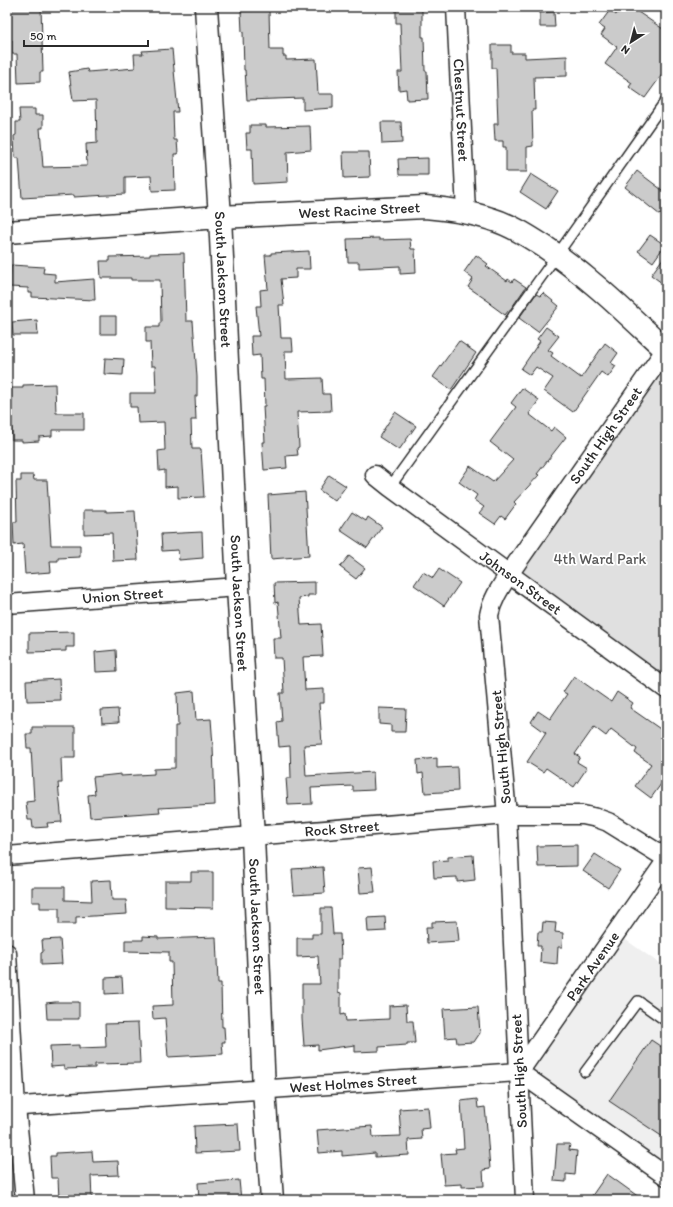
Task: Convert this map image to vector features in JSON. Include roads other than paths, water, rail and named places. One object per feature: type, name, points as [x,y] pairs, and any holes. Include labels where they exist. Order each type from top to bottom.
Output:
[{"type":"street","name":"South Jackson Street","points":[[206,7],[220,217],[238,587],[253,836],[264,1090],[272,1200]]},
{"type":"street","name":"Chestnut Street","points":[[456,7],[466,212]]},
{"type":"street","name":"West Racine Street","points":[[7,232],[220,217],[425,207],[466,212],[491,219],[513,228],[532,238],[557,255],[605,293],[666,350]]},
{"type":"street","name":"South High Street","points":[[525,1200],[507,816],[489,615],[496,594],[508,574],[666,350]]},
{"type":"street","name":"Johnson Street","points":[[376,475],[390,487],[666,689]]},
{"type":"street","name":"Union Street","points":[[7,604],[238,587]]},
{"type":"street","name":"Rock Street","points":[[7,856],[507,816],[583,815],[608,822],[666,860]]},
{"type":"street","name":"Park Avenue","points":[[519,1072],[666,860]]},
{"type":"street","points":[[7,953],[12,1107],[25,1200]]},
{"type":"street","name":"West Holmes Street","points":[[12,1107],[519,1072]]},
{"type":"street","points":[[519,1072],[666,1176]]},
{"type":"lane","points":[[390,487],[557,255],[666,100]]},
{"type":"lane","points":[[585,1072],[638,1001],[666,1021]]},
{"type":"park label","name":"4th Ward Park","points":[[600,559]]}]
